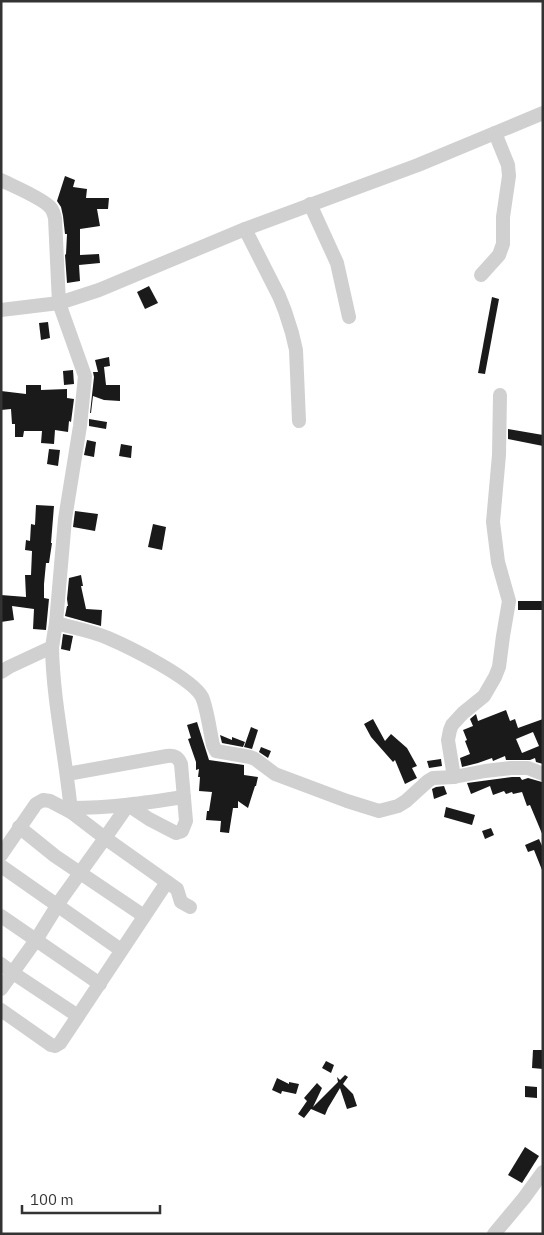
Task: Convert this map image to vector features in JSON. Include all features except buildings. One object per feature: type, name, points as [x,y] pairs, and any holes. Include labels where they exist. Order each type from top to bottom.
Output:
[{"type":"street","points":[[1,310],[59,303],[99,290],[245,229],[418,164],[543,113]]},
{"type":"street","points":[[481,275],[499,255],[503,244],[503,217],[509,176],[508,165],[494,134]]},
{"type":"street","points":[[1,180],[43,202],[54,212],[59,303],[85,376],[80,426],[66,519],[52,647],[55,689],[70,810]]},
{"type":"street","points":[[310,204],[336,264],[349,317]]},
{"type":"street","points":[[245,229],[279,296],[292,333],[296,350],[299,421]]},
{"type":"street","points":[[454,777],[448,740],[450,730],[463,713],[484,696],[495,677],[510,601],[498,562],[493,522],[499,455],[500,394]]},
{"type":"street","points":[[56,623],[108,638],[155,662],[190,683],[201,696],[204,703],[213,746],[219,753],[250,757],[275,774],[347,801],[379,810],[391,809],[403,803],[434,778],[454,777],[511,768],[528,768],[543,774]]},
{"type":"street","points":[[1,672],[52,647]]},
{"type":"street","points":[[67,774],[172,755],[177,757],[181,764],[186,820],[184,829],[176,833],[128,806]]},
{"type":"street","points":[[70,810],[128,806],[184,797]]},
{"type":"street","points":[[1,854],[36,804],[43,800],[50,801],[70,810],[105,838],[168,882],[177,889],[181,902],[190,907]]},
{"type":"street","points":[[1,989],[36,940],[62,898],[128,806]]},
{"type":"street","points":[[19,827],[55,856],[144,916]]},
{"type":"street","points":[[1,866],[121,950]]},
{"type":"street","points":[[1,1010],[51,1045],[55,1046],[60,1043],[168,882]]},
{"type":"street","points":[[1,916],[100,984]]},
{"type":"street","points":[[1,964],[78,1016]]},
{"type":"street","points":[[494,1234],[543,1172]]}]
